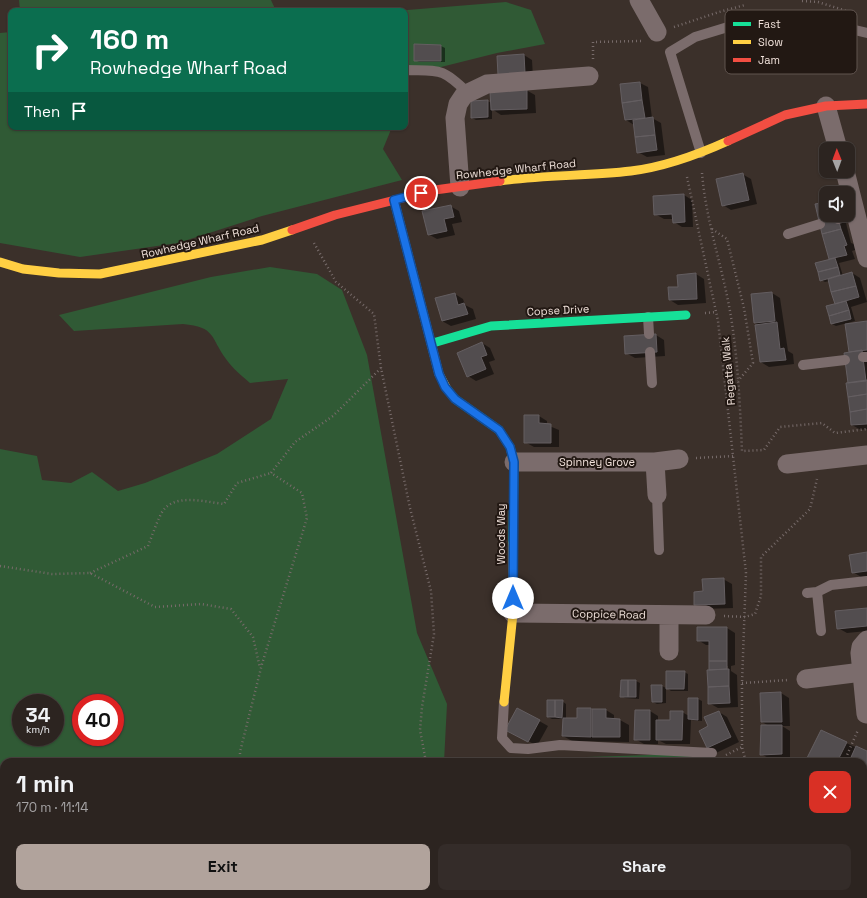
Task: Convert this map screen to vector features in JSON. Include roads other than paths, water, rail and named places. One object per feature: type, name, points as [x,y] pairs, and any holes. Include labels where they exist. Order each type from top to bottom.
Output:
[{"type":"street","points":[[639,0],[657,32]]},
{"type":"street","points":[[460,187],[455,118],[458,104],[467,92],[487,84],[589,76]]},
{"type":"street","name":"Rowhedge Wharf Road","points":[[0,262],[23,269],[59,273],[100,274],[262,240],[307,226],[335,215],[435,190],[517,179],[632,171],[683,159],[701,153],[785,115],[826,106],[867,104]]},
{"type":"street","points":[[826,106],[836,142]]},
{"type":"street","points":[[847,178],[867,258]]},
{"type":"street","name":"Woods Way","points":[[394,200],[433,343],[439,374],[445,387],[455,399],[499,430],[510,447],[514,462],[513,613],[504,702]]},
{"type":"street","name":"Copse Drive","points":[[433,343],[491,326],[686,315]]},
{"type":"street","points":[[787,464],[867,454]]},
{"type":"street","name":"Spinney Grove","points":[[514,462],[655,462],[679,459]]},
{"type":"street","points":[[655,462],[657,495]]},
{"type":"street","name":"Coppice Road","points":[[513,613],[706,615]]},
{"type":"street","points":[[669,615],[669,651]]},
{"type":"street","points":[[866,714],[860,653],[861,647],[867,640]]},
{"type":"street","points":[[806,679],[862,672]]},
{"type":"lane","points":[[701,153],[670,52],[695,37],[725,28]]},
{"type":"lane","points":[[857,31],[867,33]]},
{"type":"lane","points":[[408,70],[442,72],[450,76],[467,92]]},
{"type":"lane","points":[[788,234],[820,224]]},
{"type":"lane","points":[[648,317],[649,334]]},
{"type":"lane","points":[[650,352],[652,383]]},
{"type":"lane","points":[[803,365],[845,360]]},
{"type":"lane","points":[[657,495],[659,550]]},
{"type":"lane","points":[[821,630],[812,592],[831,585],[867,581]]},
{"type":"lane","name":"Woods Way","points":[[504,702],[502,738],[511,748],[528,749],[560,745],[712,753]]}]
